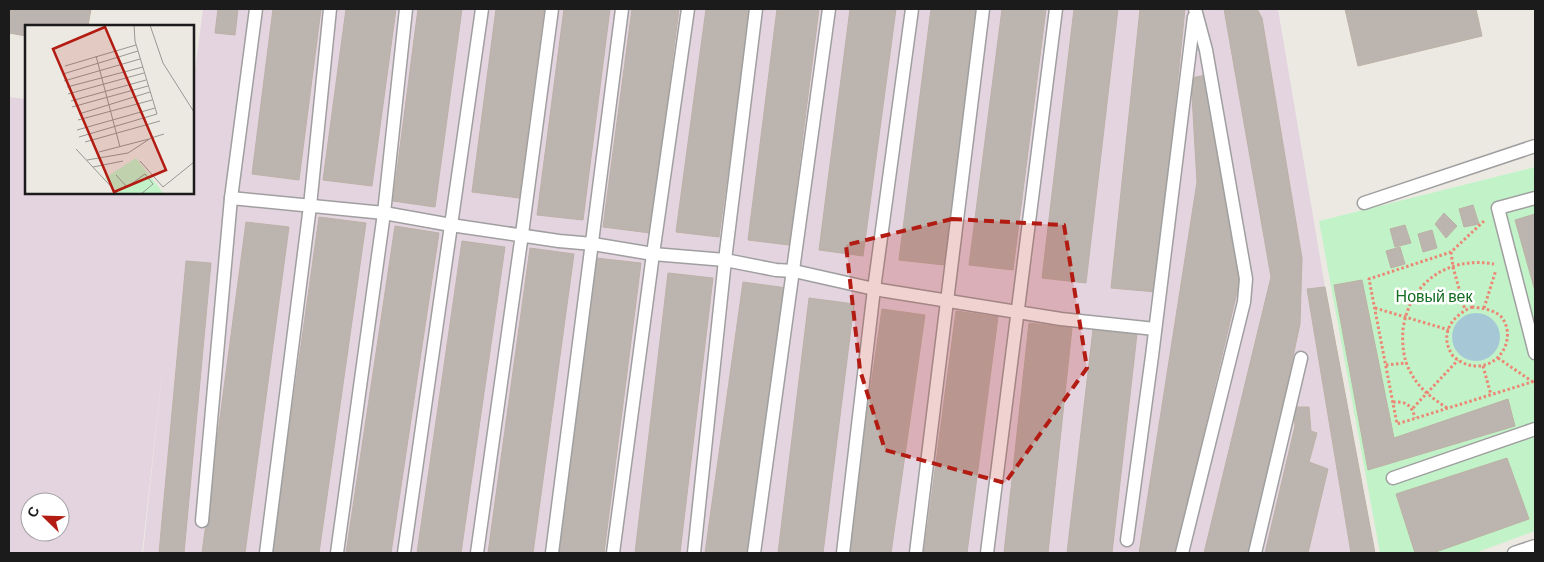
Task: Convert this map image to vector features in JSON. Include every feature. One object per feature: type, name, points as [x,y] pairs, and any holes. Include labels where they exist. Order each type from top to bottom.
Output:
[{"type":"lane","points":[[202,521],[231,198],[256,9]]},
{"type":"lane","points":[[266,553],[310,206],[330,9]]},
{"type":"lane","points":[[337,553],[384,213],[406,9]]},
{"type":"lane","points":[[404,553],[482,9]]},
{"type":"lane","points":[[477,553],[552,9]]},
{"type":"lane","points":[[552,553],[622,9]]},
{"type":"lane","points":[[613,553],[688,9]]},
{"type":"lane","points":[[694,553],[725,260],[756,9]]},
{"type":"lane","points":[[754,553],[829,9]]},
{"type":"lane","points":[[843,553],[874,289],[912,9]]},
{"type":"lane","points":[[916,553],[983,9]]},
{"type":"lane","points":[[987,553],[1056,9]]},
{"type":"lane","points":[[1127,540],[1195,10]]},
{"type":"lane","points":[[1182,553],[1244,302],[1246,279],[1206,50],[1195,10]]},
{"type":"lane","points":[[1364,203],[1535,146]]},
{"type":"lane","points":[[231,198],[384,213],[451,225],[653,254],[725,260],[776,270],[794,271],[874,289],[1061,318],[1155,329]]},
{"type":"lane","points":[[1535,198],[1498,208],[1535,353]]},
{"type":"lane","points":[[1255,553],[1301,358]]},
{"type":"lane","points":[[1393,478],[1535,429]]},
{"type":"lane","points":[[1514,553],[1535,546]]},
{"type":"path","points":[[1498,208],[1451,252],[1369,278],[1397,424],[1534,381]]},
{"type":"path","points":[[1451,252],[1465,310]]},
{"type":"path","points":[[1448,408],[1426,393],[1407,363],[1403,334],[1406,316],[1413,298],[1427,281],[1436,274],[1453,266],[1470,262],[1497,265],[1484,308]]},
{"type":"path","points":[[1472,307],[1484,308],[1503,319],[1507,339],[1498,358],[1488,365],[1477,367],[1464,364],[1454,357],[1449,347],[1451,322],[1460,312],[1465,310],[1472,307]]},
{"type":"path","points":[[1375,308],[1449,330]]},
{"type":"path","points":[[1498,358],[1534,381]]},
{"type":"path","points":[[1413,408],[1458,360]]},
{"type":"path","points":[[1386,365],[1407,363]]},
{"type":"path","points":[[1484,366],[1491,395]]},
{"type":"path","points":[[1393,402],[1406,403],[1413,408],[1415,418]]},
{"type":"highlighted area","points":[[952,219],[1064,225],[1087,368],[1005,483],[885,450],[860,370],[846,245]]},
{"type":"shaded area","points":[[203,9],[1278,9],[1325,287],[1375,553],[143,553],[164,356],[142,553],[9,553],[9,97],[25,99],[25,194],[194,194],[194,78]]},
{"type":"green space","name":"Новый век","points":[[1535,167],[1535,531],[1475,553],[1380,553],[1319,221]]},
{"type":"water","points":[[1471,313],[1481,313],[1490,317],[1496,323],[1499,328],[1499,346],[1490,357],[1481,361],[1471,361],[1462,357],[1456,351],[1452,342],[1452,332],[1456,323],[1462,317]]},
{"type":"building","points":[[9,9],[91,9],[88,25],[25,25],[25,36],[9,33]]},
{"type":"building","points":[[218,9],[238,9],[235,35],[215,33]]},
{"type":"building","points":[[273,9],[321,9],[299,180],[252,174]]},
{"type":"building","points":[[346,9],[396,9],[372,186],[323,180]]},
{"type":"building","points":[[418,9],[462,9],[435,207],[393,201]]},
{"type":"building","points":[[496,9],[544,9],[519,198],[472,192]]},
{"type":"building","points":[[564,9],[610,9],[583,220],[537,215]]},
{"type":"building","points":[[632,9],[679,9],[650,233],[603,227]]},
{"type":"building","points":[[706,9],[750,9],[719,237],[676,232]]},
{"type":"building","points":[[777,9],[819,9],[789,245],[748,240]]},
{"type":"building","points":[[850,9],[896,9],[863,256],[819,250]]},
{"type":"building","points":[[931,9],[977,9],[944,265],[899,260]]},
{"type":"building","points":[[1002,9],[1046,9],[1013,270],[969,265]]},
{"type":"building","points":[[1074,9],[1118,9],[1086,283],[1042,278]]},
{"type":"building","points":[[1140,9],[1185,9],[1156,292],[1111,288]]},
{"type":"building","points":[[1224,9],[1257,9],[1262,18],[1302,258],[1300,324],[1251,553],[1204,553],[1271,277]]},
{"type":"building","points":[[1345,9],[1476,9],[1482,36],[1358,66]]},
{"type":"building","points":[[1206,75],[1239,284],[1175,553],[1139,553],[1197,182],[1191,78]]},
{"type":"building","points":[[1473,205],[1479,224],[1464,227],[1459,209]]},
{"type":"building","points":[[1444,213],[1457,226],[1446,238],[1435,224]]},
{"type":"building","points":[[1535,214],[1535,291],[1515,220]]},
{"type":"building","points":[[319,217],[366,223],[319,553],[272,553]]},
{"type":"building","points":[[246,222],[289,227],[245,553],[202,553]]},
{"type":"building","points":[[1405,225],[1411,243],[1395,247],[1390,229]]},
{"type":"building","points":[[395,226],[439,233],[391,553],[346,553]]},
{"type":"building","points":[[1432,230],[1437,248],[1423,252],[1418,234]]},
{"type":"building","points":[[462,241],[505,247],[461,553],[417,553]]},
{"type":"building","points":[[1400,247],[1405,264],[1391,268],[1386,251]]},
{"type":"building","points":[[530,248],[574,254],[533,553],[488,553]]},
{"type":"building","points":[[596,258],[641,263],[604,553],[557,553]]},
{"type":"building","points":[[186,261],[211,263],[184,553],[159,553]]},
{"type":"building","points":[[668,273],[713,278],[680,553],[635,553]]},
{"type":"building","name":"Новый век","points":[[1362,280],[1394,438],[1508,399],[1515,426],[1368,470],[1334,285]]},
{"type":"building","points":[[743,282],[787,288],[750,553],[705,553]]},
{"type":"building","points":[[1325,287],[1375,553],[1351,553],[1307,289]]},
{"type":"building","points":[[809,298],[854,304],[823,553],[778,553]]},
{"type":"building","points":[[882,309],[925,315],[891,553],[847,553]]},
{"type":"building","points":[[956,311],[998,317],[967,553],[924,553]]},
{"type":"building","points":[[1029,323],[1072,328],[1048,553],[1004,553]]},
{"type":"building","points":[[1093,329],[1137,334],[1112,553],[1067,553]]},
{"type":"building","points":[[1293,407],[1309,407],[1311,431],[1317,433],[1309,462],[1328,469],[1308,553],[1265,553],[1295,426]]},
{"type":"building","points":[[1507,458],[1529,519],[1433,553],[1415,553],[1396,494]]}]
